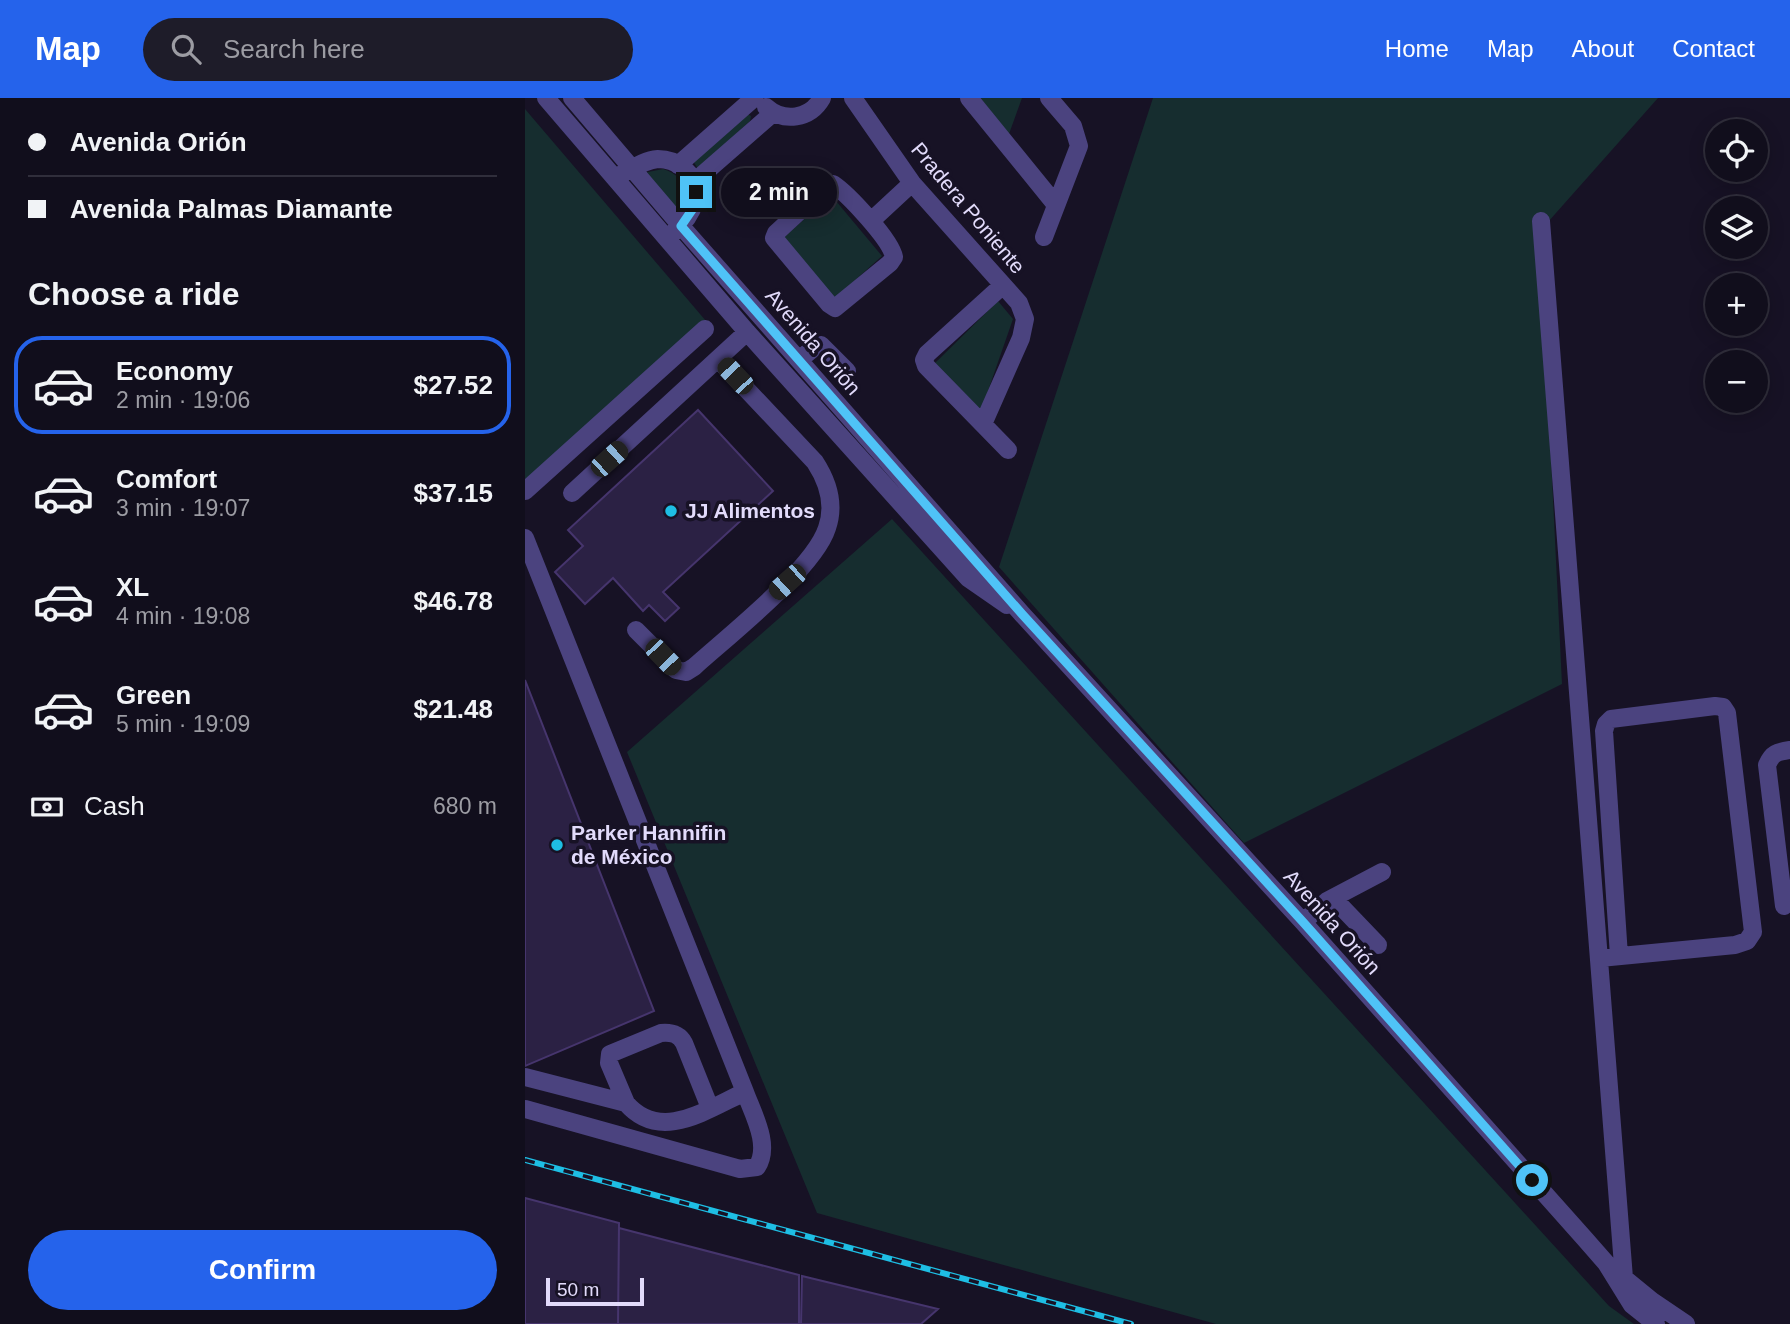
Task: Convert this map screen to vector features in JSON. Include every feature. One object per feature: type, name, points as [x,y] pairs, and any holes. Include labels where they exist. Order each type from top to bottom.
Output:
[{"type":"street","name":"Avenida Orión","points":[[546,98],[681,226],[1022,614],[1303,922],[1606,1263],[1640,1313],[1656,1324]]},
{"type":"street","name":"Avenida Orión","points":[[572,98],[667,239],[747,332],[968,578],[988,594],[1022,614]]},
{"type":"street","points":[[678,165],[757,98],[773,113],[785,117],[804,115],[813,110],[822,98]]},
{"type":"street","name":"Pradera Poniente","points":[[853,98],[912,183],[1025,313],[1021,338],[983,424]]},
{"type":"street","points":[[969,98],[1056,205]]},
{"type":"street","points":[[1044,237],[1079,146],[1073,126],[1049,98]]},
{"type":"street","points":[[694,181],[773,113]]},
{"type":"street","points":[[624,173],[656,159],[669,160],[688,173],[694,181],[695,201],[687,219],[667,239]]},
{"type":"street","points":[[871,221],[912,183]]},
{"type":"street","points":[[831,184],[838,187],[871,221],[893,251],[894,257],[835,308],[774,238],[776,233],[831,184]]},
{"type":"street","points":[[1541,221],[1624,1286]]},
{"type":"street","points":[[1003,285],[927,354],[924,360],[926,366],[1008,450]]},
{"type":"street","points":[[525,491],[705,329]]},
{"type":"street","points":[[572,493],[747,332]]},
{"type":"street","points":[[799,360],[821,345],[847,371]]},
{"type":"street","points":[[636,630],[676,670],[686,672],[787,582],[817,550],[827,528],[831,505],[824,477],[815,462],[719,359]]},
{"type":"street","points":[[525,538],[745,1092],[763,1148],[762,1158],[757,1167],[740,1169],[525,1109]]},
{"type":"street","points":[[1600,958],[1735,945],[1747,941],[1753,932],[1727,713],[1723,707],[1611,719],[1606,724],[1604,732],[1619,956]]},
{"type":"street","points":[[1784,906],[1767,765],[1770,756],[1790,750]]},
{"type":"street","points":[[1303,922],[1333,898],[1382,872]]},
{"type":"street","points":[[1333,898],[1378,945]]},
{"type":"street","points":[[710,1108],[684,1043],[670,1032],[661,1033],[610,1054],[609,1063],[626,1103],[636,1115],[661,1124],[710,1108],[745,1092]]},
{"type":"street","points":[[525,1076],[626,1103]]},
{"type":"street","name":"Avenida Orión","points":[[1624,1286],[1686,1324]]},
{"type":"green space","points":[[980,98],[1022,98],[1009,134]]},
{"type":"green space","points":[[1153,98],[1658,98],[1540,231],[1562,684],[1244,843],[999,567]]},
{"type":"green space","points":[[525,109],[706,321],[530,492],[525,478]]},
{"type":"green space","points":[[747,114],[751,116],[750,121],[698,169],[693,161]]},
{"type":"green space","points":[[663,169],[677,176],[684,188],[684,201],[677,215],[642,176]]},
{"type":"green space","points":[[831,195],[882,256],[833,300],[780,241]]},
{"type":"green space","points":[[998,301],[1013,319],[981,411],[934,364]]},
{"type":"green space","points":[[892,519],[1609,1306],[1634,1324],[1216,1324],[817,1213],[627,752]]},
{"type":"building","name":"JJ Alimentos","points":[[698,410],[773,491],[663,592],[679,608],[665,621],[649,605],[643,611],[613,578],[585,604],[555,572],[583,546],[568,530]]},
{"type":"building","name":"Parker Hannifin de México","points":[[525,680],[654,1011],[525,1066]]},
{"type":"building","points":[[525,1198],[619,1223],[618,1324],[525,1324]]},
{"type":"building","points":[[619,1228],[799,1275],[799,1324],[618,1324]]},
{"type":"building","points":[[802,1276],[938,1309],[921,1324],[801,1324]]},
{"type":"railway","points":[[525,1160],[1131,1324]]},
{"type":"place","name":"JJ Alimentos","points":[[671,511]]},
{"type":"place","name":"Parker Hannifin de México","points":[[557,845]]},
{"type":"route","points":[[696,192],[692,210],[681,226],[1022,614],[1303,922],[1532,1180]]}]
